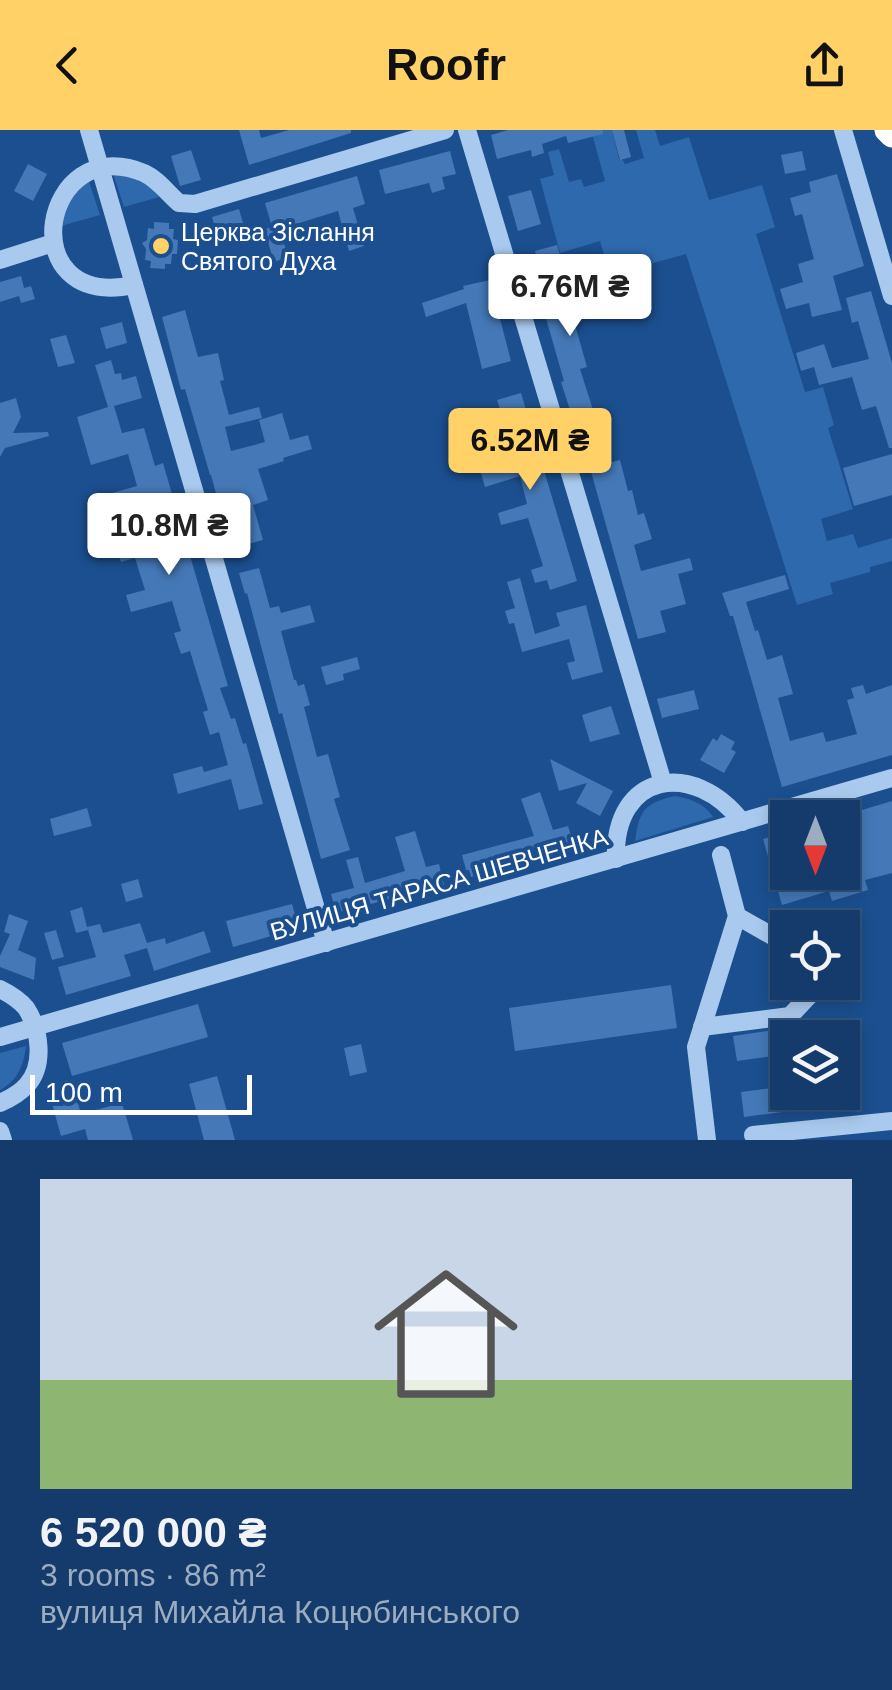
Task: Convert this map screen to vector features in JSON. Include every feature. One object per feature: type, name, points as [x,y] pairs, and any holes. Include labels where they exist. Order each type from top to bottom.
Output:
[{"type":"street","points":[[89,130],[326,943]]},
{"type":"street","points":[[134,285],[114,290],[82,282],[68,270],[54,244],[53,220],[59,197],[82,173],[100,166],[132,168],[158,182],[179,203],[195,204],[445,130]]},
{"type":"street","points":[[467,130],[664,783]]},
{"type":"street","points":[[844,130],[892,296]]},
{"type":"street","points":[[0,260],[54,244]]},
{"type":"street","name":"ВУЛИЦЯ ТАРАСА ШЕВЧЕНКА","points":[[0,1037],[892,778]]},
{"type":"street","points":[[616,859],[618,826],[626,809],[648,788],[664,783],[686,782],[719,796],[742,822]]},
{"type":"street","points":[[707,1140],[696,1048],[737,916],[721,855]]},
{"type":"street","points":[[737,916],[770,935]]},
{"type":"street","points":[[0,989],[28,1010],[38,1048],[34,1074],[27,1085],[0,1103]]},
{"type":"street","points":[[702,1026],[790,1016],[805,1000]]},
{"type":"street","points":[[754,1134],[892,1120]]},
{"type":"street","points":[[0,1131],[3,1140]]},
{"type":"shaded area","points":[[591,130],[612,130],[619,159],[625,164],[644,158],[636,130],[655,130],[660,146],[689,137],[709,200],[762,185],[775,227],[756,234],[805,392],[823,387],[834,425],[828,428],[853,509],[821,519],[827,541],[853,534],[858,548],[892,538],[892,561],[870,567],[870,572],[830,583],[833,594],[797,605],[686,254],[610,275],[600,241],[560,253],[540,179],[554,175],[548,152],[559,149],[569,182],[581,179],[584,187],[605,181]]},
{"type":"shaded area","points":[[113,173],[146,181],[159,197],[124,207]]},
{"type":"shaded area","points":[[88,179],[100,215],[61,226],[63,206]]},
{"type":"shaded area","points":[[675,796],[697,802],[713,817],[635,841],[645,810]]},
{"type":"shaded area","points":[[26,1046],[19,1072],[0,1090],[0,1053]]},
{"type":"building","points":[[239,130],[259,130],[261,138],[289,130],[351,133],[249,165]]},
{"type":"building","points":[[508,130],[603,130],[603,134],[568,143],[566,136],[542,144],[544,153],[532,157],[531,150],[497,159],[491,135]]},
{"type":"building","points":[[612,130],[624,130],[631,157],[620,160]]},
{"type":"building","points":[[191,150],[201,180],[180,186],[171,156]]},
{"type":"building","points":[[450,151],[456,174],[442,177],[445,189],[432,193],[429,183],[385,194],[379,170]]},
{"type":"building","points":[[802,151],[806,170],[785,174],[781,155]]},
{"type":"building","points":[[28,164],[47,174],[33,201],[14,191]]},
{"type":"building","points":[[837,174],[864,266],[833,276],[842,310],[812,317],[809,303],[786,309],[780,289],[803,282],[798,264],[814,259],[802,214],[795,216],[790,198],[811,192],[809,182]]},
{"type":"building","points":[[357,176],[365,204],[353,208],[364,246],[349,251],[338,211],[280,229],[288,257],[274,262],[264,229],[272,227],[265,203]]},
{"type":"building","points":[[531,190],[541,224],[518,231],[508,196]]},
{"type":"building","points":[[239,209],[245,230],[218,237],[212,217]]},
{"type":"building","name":"Церква Зіслання Святого Духа","points":[[154,222],[169,223],[169,229],[174,229],[173,239],[178,240],[177,254],[172,254],[171,264],[165,264],[165,269],[150,268],[151,261],[145,260],[142,243],[147,240],[148,228],[154,229]]},
{"type":"building","points":[[557,245],[570,288],[598,280],[604,301],[581,308],[584,318],[574,321],[587,367],[580,369],[607,439],[582,447],[541,301],[549,299],[535,251]]},
{"type":"building","points":[[21,276],[24,288],[31,286],[35,299],[21,303],[19,296],[0,302],[0,282]]},
{"type":"building","points":[[490,280],[511,361],[482,369],[466,303],[426,317],[422,303]]},
{"type":"building","points":[[871,291],[892,363],[892,448],[876,406],[862,410],[852,377],[819,385],[814,367],[801,371],[796,353],[824,344],[832,368],[869,359],[858,321],[852,323],[846,298]]},
{"type":"building","points":[[185,310],[198,357],[218,353],[229,415],[259,407],[262,418],[225,427],[231,451],[265,442],[259,420],[282,413],[290,440],[308,435],[312,449],[258,469],[268,500],[253,505],[263,540],[231,549],[162,317]]},
{"type":"building","points":[[122,322],[127,343],[106,349],[100,328]]},
{"type":"building","points":[[66,335],[75,363],[58,367],[50,339]]},
{"type":"building","points":[[111,360],[115,374],[121,373],[122,380],[136,376],[142,398],[114,406],[122,433],[144,428],[155,466],[163,463],[228,686],[220,688],[231,719],[235,718],[243,744],[246,743],[263,804],[239,810],[231,779],[178,794],[173,774],[202,766],[204,772],[228,765],[219,732],[210,735],[203,712],[208,710],[190,651],[181,654],[174,633],[181,631],[172,601],[131,612],[126,595],[145,590],[135,558],[121,562],[116,547],[158,535],[146,500],[102,512],[98,497],[137,486],[128,454],[91,465],[77,417],[108,407],[95,365]]},
{"type":"building","points":[[521,393],[577,581],[550,590],[547,580],[535,583],[531,570],[543,566],[528,518],[501,525],[498,513],[527,504],[520,476],[485,487],[479,466],[521,454],[514,430],[507,432],[505,425],[485,431],[482,418],[501,412],[497,400]]},
{"type":"building","points":[[16,398],[21,417],[13,433],[48,432],[49,436],[5,448],[0,457],[0,403]]},
{"type":"building","points":[[892,454],[892,495],[854,506],[843,468]]},
{"type":"building","points":[[620,460],[628,491],[632,490],[638,515],[644,513],[652,539],[634,545],[641,571],[690,558],[693,570],[678,574],[686,604],[660,611],[666,632],[638,639],[590,468]]},
{"type":"building","points":[[259,568],[270,608],[279,606],[281,613],[310,605],[315,622],[281,631],[294,680],[298,686],[304,684],[310,705],[304,707],[317,757],[328,754],[340,797],[334,799],[350,850],[321,859],[239,573]]},
{"type":"building","points":[[785,575],[789,589],[746,602],[767,660],[782,655],[793,694],[778,698],[790,741],[823,732],[826,742],[857,734],[847,700],[854,698],[851,688],[863,685],[866,694],[892,685],[892,755],[782,787],[733,616],[722,593]]},
{"type":"building","points":[[520,578],[535,634],[560,626],[556,613],[586,605],[603,672],[572,680],[567,663],[575,661],[569,639],[522,652],[514,623],[509,624],[505,611],[515,608],[507,582]]},
{"type":"building","points":[[357,657],[360,669],[343,674],[344,680],[326,685],[321,667]]},
{"type":"building","points":[[694,690],[699,709],[662,718],[657,699]]},
{"type":"building","points":[[611,706],[620,734],[590,742],[582,715]]},
{"type":"building","points":[[721,734],[735,742],[731,749],[736,752],[724,773],[700,760],[713,738],[717,741]]},
{"type":"building","points":[[550,759],[613,791],[600,816],[576,803],[587,783],[559,791]]},
{"type":"building","points":[[540,792],[553,830],[568,826],[574,845],[471,877],[462,855],[534,836],[521,799]]},
{"type":"building","points":[[892,801],[892,873],[865,880],[868,890],[832,901],[829,891],[782,905],[778,890],[860,890],[860,811]]},
{"type":"building","points":[[87,808],[92,826],[54,836],[50,819]]},
{"type":"building","points":[[415,831],[426,867],[439,864],[444,885],[336,913],[331,894],[354,888],[346,860],[358,857],[365,883],[405,871],[395,837]]},
{"type":"building","points":[[770,837],[770,863],[763,839]]},
{"type":"building","points":[[138,879],[143,897],[126,902],[121,884]]},
{"type":"building","points":[[292,904],[299,928],[233,947],[226,921]]},
{"type":"building","points":[[82,907],[87,927],[100,924],[103,933],[140,923],[147,943],[165,938],[166,944],[204,931],[211,952],[154,971],[147,948],[124,955],[131,976],[66,995],[58,967],[96,957],[88,930],[76,933],[70,911]]},
{"type":"building","points":[[9,914],[28,921],[18,950],[36,958],[34,980],[0,967],[0,956],[10,934],[4,932]]},
{"type":"building","points":[[56,930],[64,957],[52,960],[44,933]]},
{"type":"building","points":[[671,985],[677,1028],[515,1051],[509,1008]]},
{"type":"building","points":[[198,1004],[208,1037],[72,1076],[62,1043]]},
{"type":"building","points":[[770,1031],[770,1056],[737,1061],[733,1036]]},
{"type":"building","points":[[361,1044],[367,1072],[350,1076],[344,1048]]},
{"type":"building","points":[[217,1076],[235,1140],[204,1140],[189,1084]]},
{"type":"building","points":[[770,1088],[770,1110],[797,1110],[744,1117],[741,1092]]},
{"type":"building","points":[[75,1093],[81,1114],[122,1103],[133,1140],[88,1140],[85,1129],[61,1136],[51,1100]]},
{"type":"place","name":"Церква Зіслання Святого Духа","points":[[161,246]]}]
